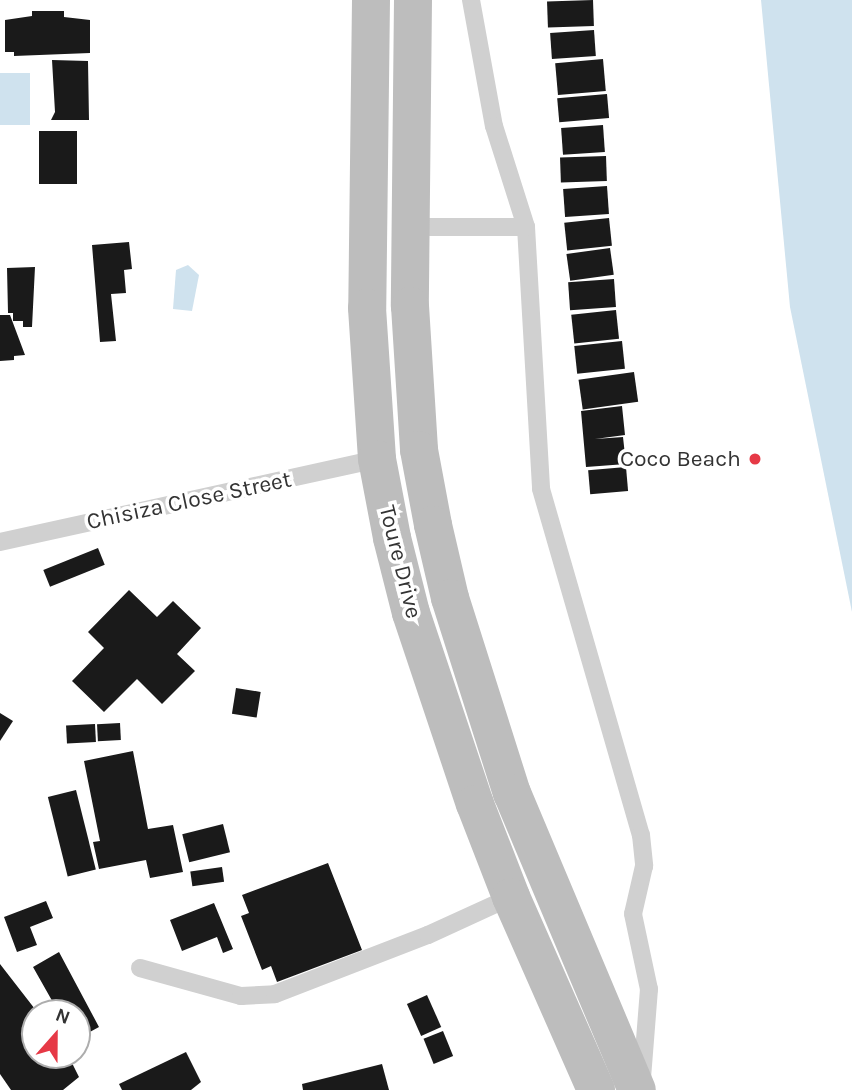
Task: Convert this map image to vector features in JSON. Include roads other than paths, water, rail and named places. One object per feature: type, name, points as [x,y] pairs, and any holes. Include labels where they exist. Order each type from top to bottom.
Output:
[{"type":"main road","name":"Toure Drive","points":[[371,0],[367,308],[377,459],[411,613],[510,897],[596,1090]]},
{"type":"main road","name":"Toure Drive","points":[[413,0],[410,306],[419,450],[450,598],[512,793],[638,1090]]},
{"type":"lane","points":[[471,0],[494,126],[526,228],[541,489],[641,835],[644,866],[633,914],[649,989],[638,1090]]},
{"type":"lane","points":[[410,227],[526,228]]},
{"type":"lane","name":"Chisiza Close Street","points":[[0,542],[377,459]]},
{"type":"lane","points":[[140,968],[241,996],[275,995],[428,935],[510,897]]},
{"type":"water","points":[[761,0],[852,0],[852,612],[790,307]]},
{"type":"water","points":[[0,73],[30,73],[30,125],[0,125]]},
{"type":"water","points":[[188,265],[199,275],[192,311],[173,309],[176,270]]},
{"type":"place","name":"Coco Beach","points":[[755,459]]}]
